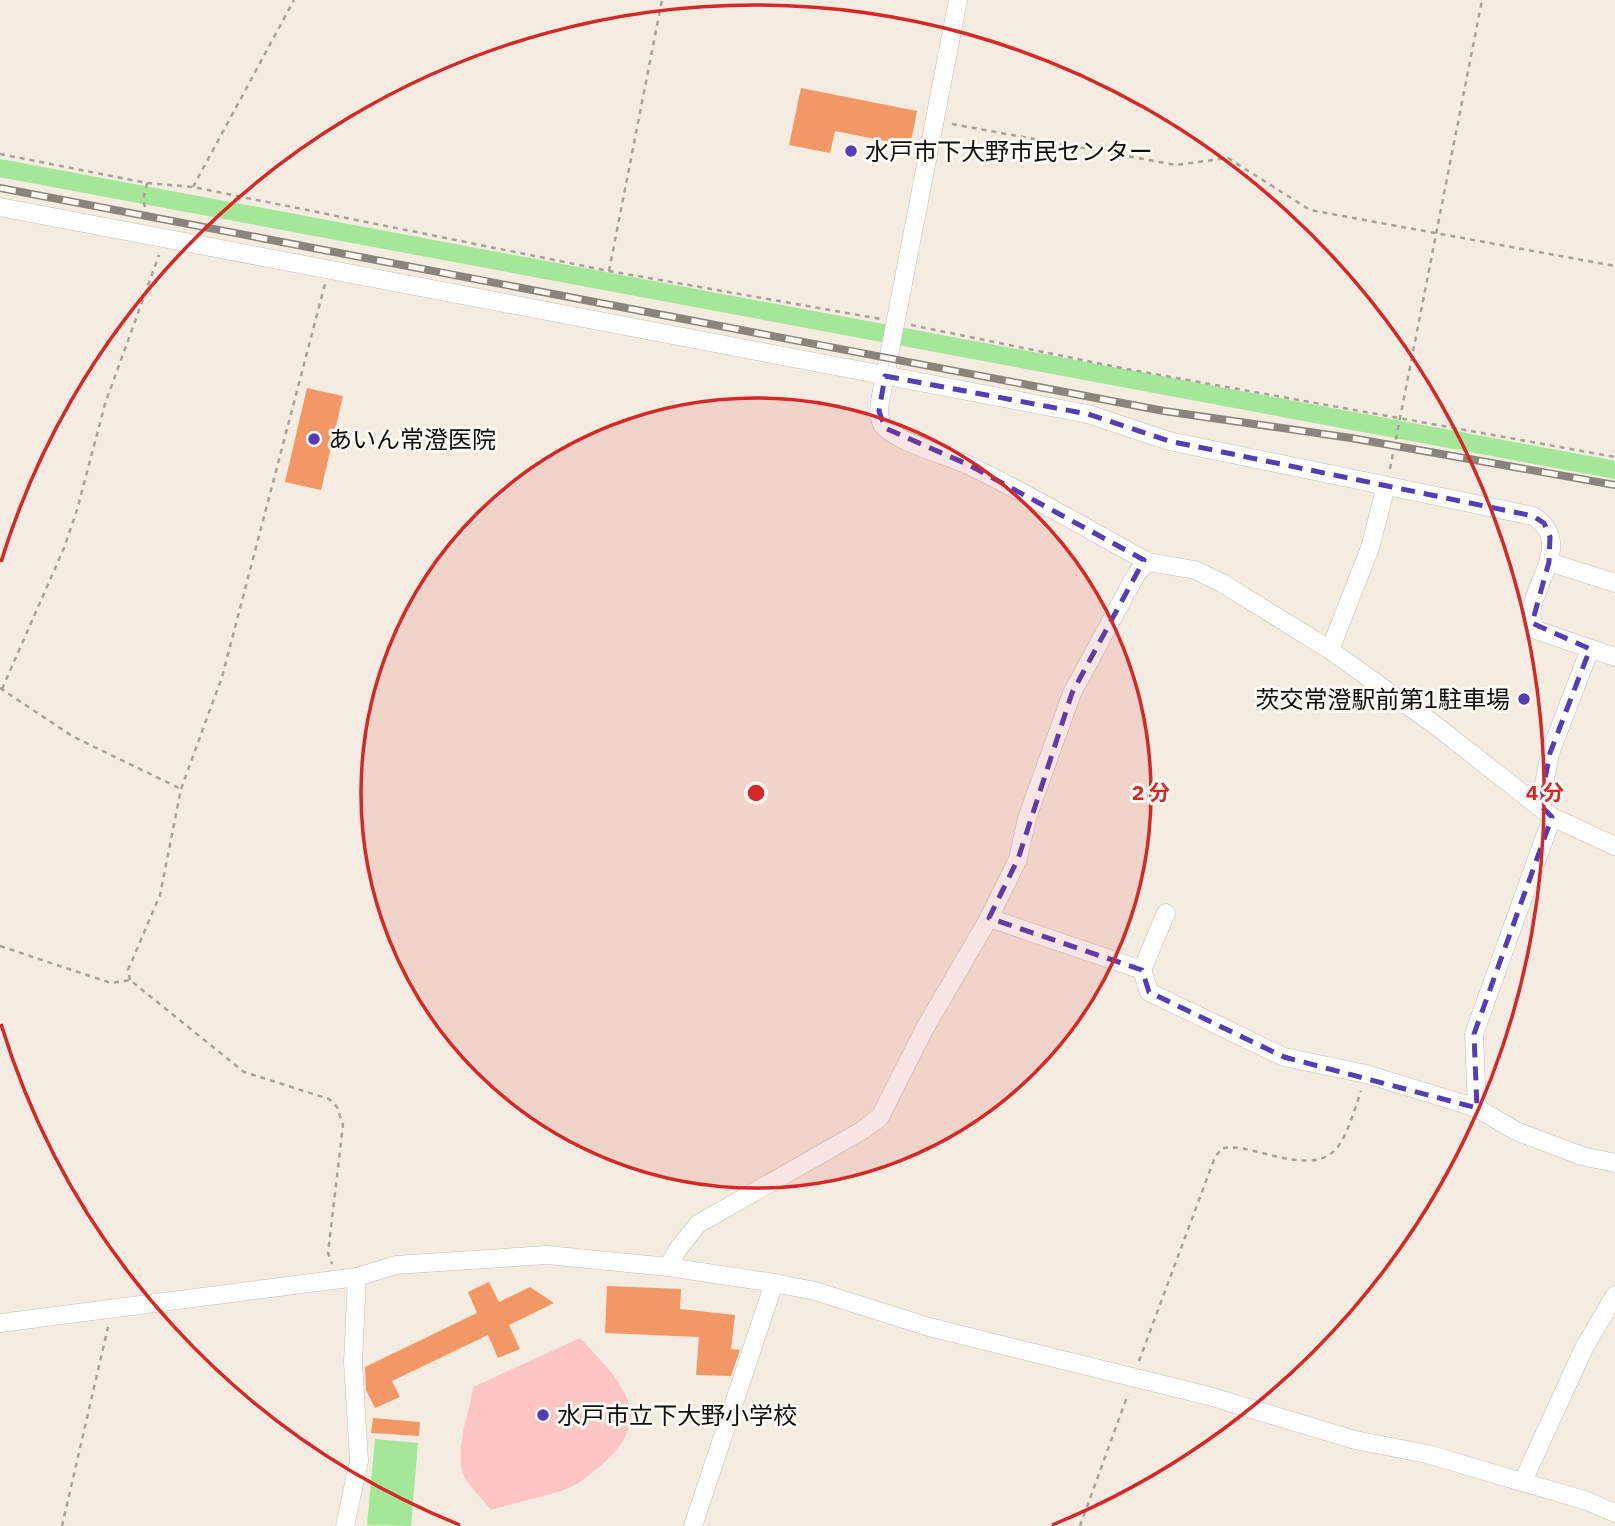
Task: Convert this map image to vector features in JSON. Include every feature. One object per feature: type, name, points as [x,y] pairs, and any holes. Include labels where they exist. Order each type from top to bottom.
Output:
[{"type":"street","points":[[958,0],[879,411],[885,428],[968,465],[1148,562],[1195,570],[1222,583],[1330,650],[1546,811],[1615,846]]},
{"type":"street","points":[[0,207],[1088,414],[1169,441],[1533,516],[1544,523],[1550,537],[1549,562],[1531,612],[1536,630],[1615,656]]},
{"type":"street","points":[[1330,650],[1370,548],[1387,486]]},
{"type":"street","points":[[668,1267],[698,1224],[863,1130],[880,1117],[925,1028],[989,918],[1018,859],[1027,818],[1072,693],[1137,573],[1148,562]]},
{"type":"street","points":[[1549,562],[1615,583]]},
{"type":"street","points":[[1477,1108],[1474,1034],[1546,811],[1550,753],[1590,649]]},
{"type":"street","points":[[1166,913],[1142,970],[1149,992],[1284,1057],[1366,1074],[1477,1108],[1527,1135],[1582,1156],[1615,1163]]},
{"type":"street","points":[[989,918],[1142,970]]},
{"type":"street","points":[[0,1323],[357,1277],[396,1265],[547,1255],[668,1267],[815,1290],[929,1327],[1133,1380],[1209,1396],[1355,1440],[1427,1454],[1523,1481],[1615,1513]]},
{"type":"street","points":[[345,1526],[359,1461],[353,1362],[357,1277]]},
{"type":"street","points":[[693,1526],[774,1283]]},
{"type":"street","points":[[1523,1481],[1584,1348],[1615,1295]]},
{"type":"path","points":[[193,187],[294,0]]},
{"type":"path","points":[[609,271],[662,0]]},
{"type":"path","points":[[1387,486],[1482,0]]},
{"type":"path","points":[[935,120],[1176,165],[1228,158],[1310,210],[1615,267]]},
{"type":"path","points":[[0,154],[147,183],[193,187],[895,331],[1402,417],[1615,457]]},
{"type":"path","points":[[143,201],[147,183]]},
{"type":"path","points":[[165,238],[105,404],[73,523],[1,688],[72,736],[181,789]]},
{"type":"path","points":[[329,268],[222,677],[181,789],[160,895],[128,970],[130,980],[244,1072],[329,1099],[337,1107],[343,1125],[328,1253],[335,1278]]},
{"type":"path","points":[[0,946],[111,983],[130,980]]},
{"type":"path","points":[[1080,1526],[1215,1157],[1222,1148],[1236,1146],[1300,1163],[1318,1161],[1331,1155],[1342,1143],[1366,1074]]},
{"type":"path","points":[[62,1526],[113,1307]]},
{"type":"highlighted area","points":[[885,376],[1088,414],[1169,441],[1533,516],[1544,523],[1550,537],[1549,562],[1532,623],[1590,649],[1550,753],[1540,805],[1552,817],[1474,1034],[1477,1108],[1284,1057],[1149,992],[1142,970],[989,918],[1018,859],[1072,693],[1144,560],[969,465],[885,428],[879,411]]},
{"type":"shaded area","points":[[580,1338],[610,1370],[627,1398],[631,1419],[623,1441],[597,1469],[571,1487],[491,1510],[468,1483],[461,1465],[461,1442],[473,1387]]},
{"type":"shaded area","points":[[375,1439],[418,1443],[411,1526],[367,1525]]},
{"type":"building","points":[[801,88],[917,111],[910,146],[835,131],[830,153],[789,145]]},
{"type":"building","name":"あいん常澄医院","points":[[307,388],[343,396],[321,490],[285,482]]},
{"type":"building","points":[[489,1282],[499,1302],[530,1287],[554,1303],[509,1325],[520,1349],[498,1358],[488,1335],[392,1381],[400,1397],[375,1408],[366,1390],[365,1367],[477,1313],[468,1292]]},
{"type":"building","points":[[607,1286],[681,1289],[680,1309],[735,1315],[731,1349],[740,1350],[731,1376],[696,1375],[699,1337],[605,1333]]},
{"type":"building","points":[[373,1418],[420,1422],[419,1436],[371,1433]]},
{"type":"waterway","points":[[0,168],[1615,470]]},
{"type":"railway","points":[[0,188],[1164,411],[1351,438],[1615,485]]},
{"type":"place","name":"水戸市下大野市民センター","points":[[851,151]]},
{"type":"place","name":"あいん常澄医院","points":[[314,439]]},
{"type":"place","name":"茨交常澄駅前第1駐車場","points":[[1524,699]]},
{"type":"place","name":"水戸市立下大野小学校","points":[[543,1415]]}]
